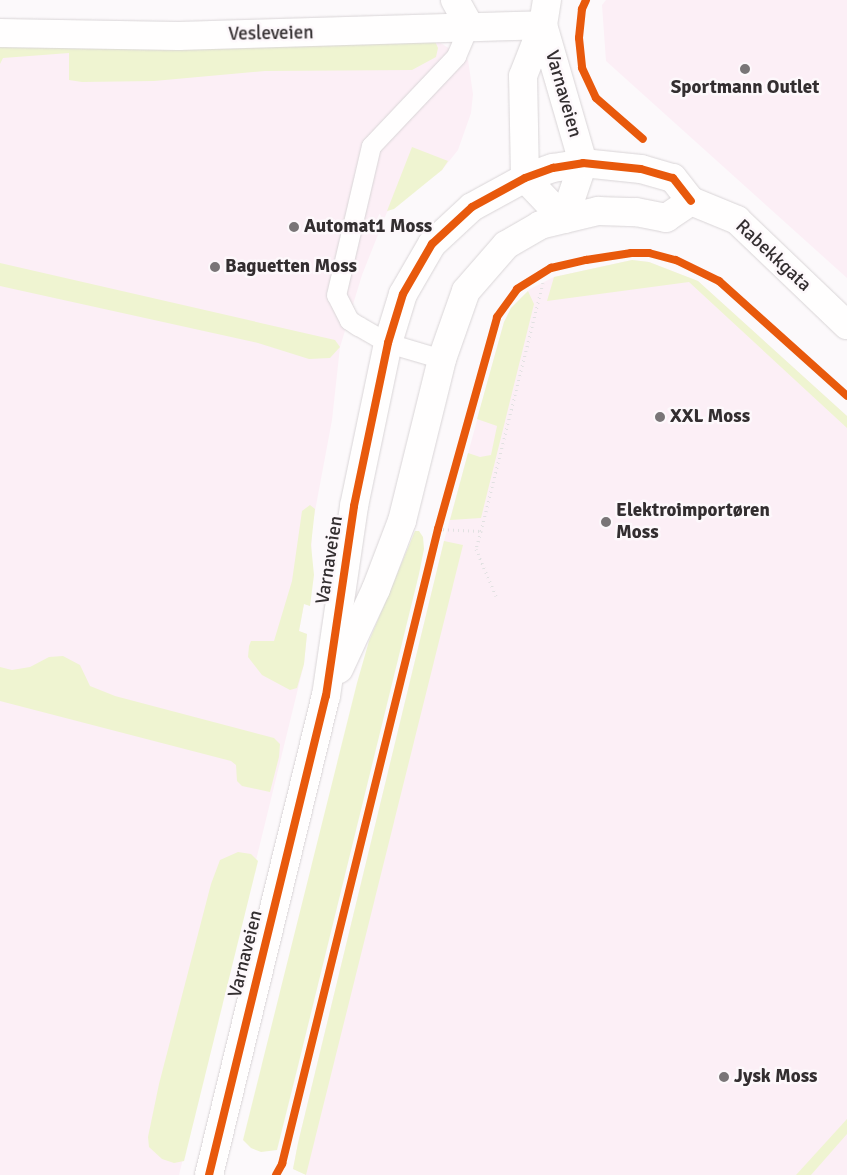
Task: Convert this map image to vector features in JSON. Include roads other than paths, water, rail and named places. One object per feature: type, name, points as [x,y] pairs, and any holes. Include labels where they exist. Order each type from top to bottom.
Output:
[{"type":"street","points":[[455,0],[469,25]]},
{"type":"street","name":"Vesleveien","points":[[0,33],[178,36],[429,30],[544,12]]},
{"type":"street","name":"Varnaveien","points":[[544,12],[583,163],[564,219]]},
{"type":"street","name":"Varnaveien","points":[[525,178],[523,76],[544,12]]},
{"type":"street","name":"Varnaveien","points":[[209,1175],[326,696],[354,506],[388,343],[403,294],[432,244],[472,207],[525,178],[553,168],[583,163],[641,169],[673,178],[691,201],[666,218],[636,212],[598,211],[540,225],[500,252],[466,291],[442,359],[402,521],[376,589],[326,696]]},
{"type":"street","points":[[525,178],[564,219]]},
{"type":"street","name":"Rabekkgata","points":[[691,201],[737,220],[847,325]]},
{"type":"lane","points":[[442,359],[388,343],[349,320],[336,295],[371,146],[456,56],[469,25]]},
{"type":"place","name":"Sportmann Outlet","points":[[745,69]]},
{"type":"place","name":"Automat1 Moss","points":[[294,227]]},
{"type":"place","name":"Baguetten Moss","points":[[215,267]]},
{"type":"place","name":"XXL Moss","points":[[660,417]]},
{"type":"place","name":"Elektroimportøren Moss","points":[[606,522]]},
{"type":"place","name":"Jysk Moss","points":[[724,1077]]}]
